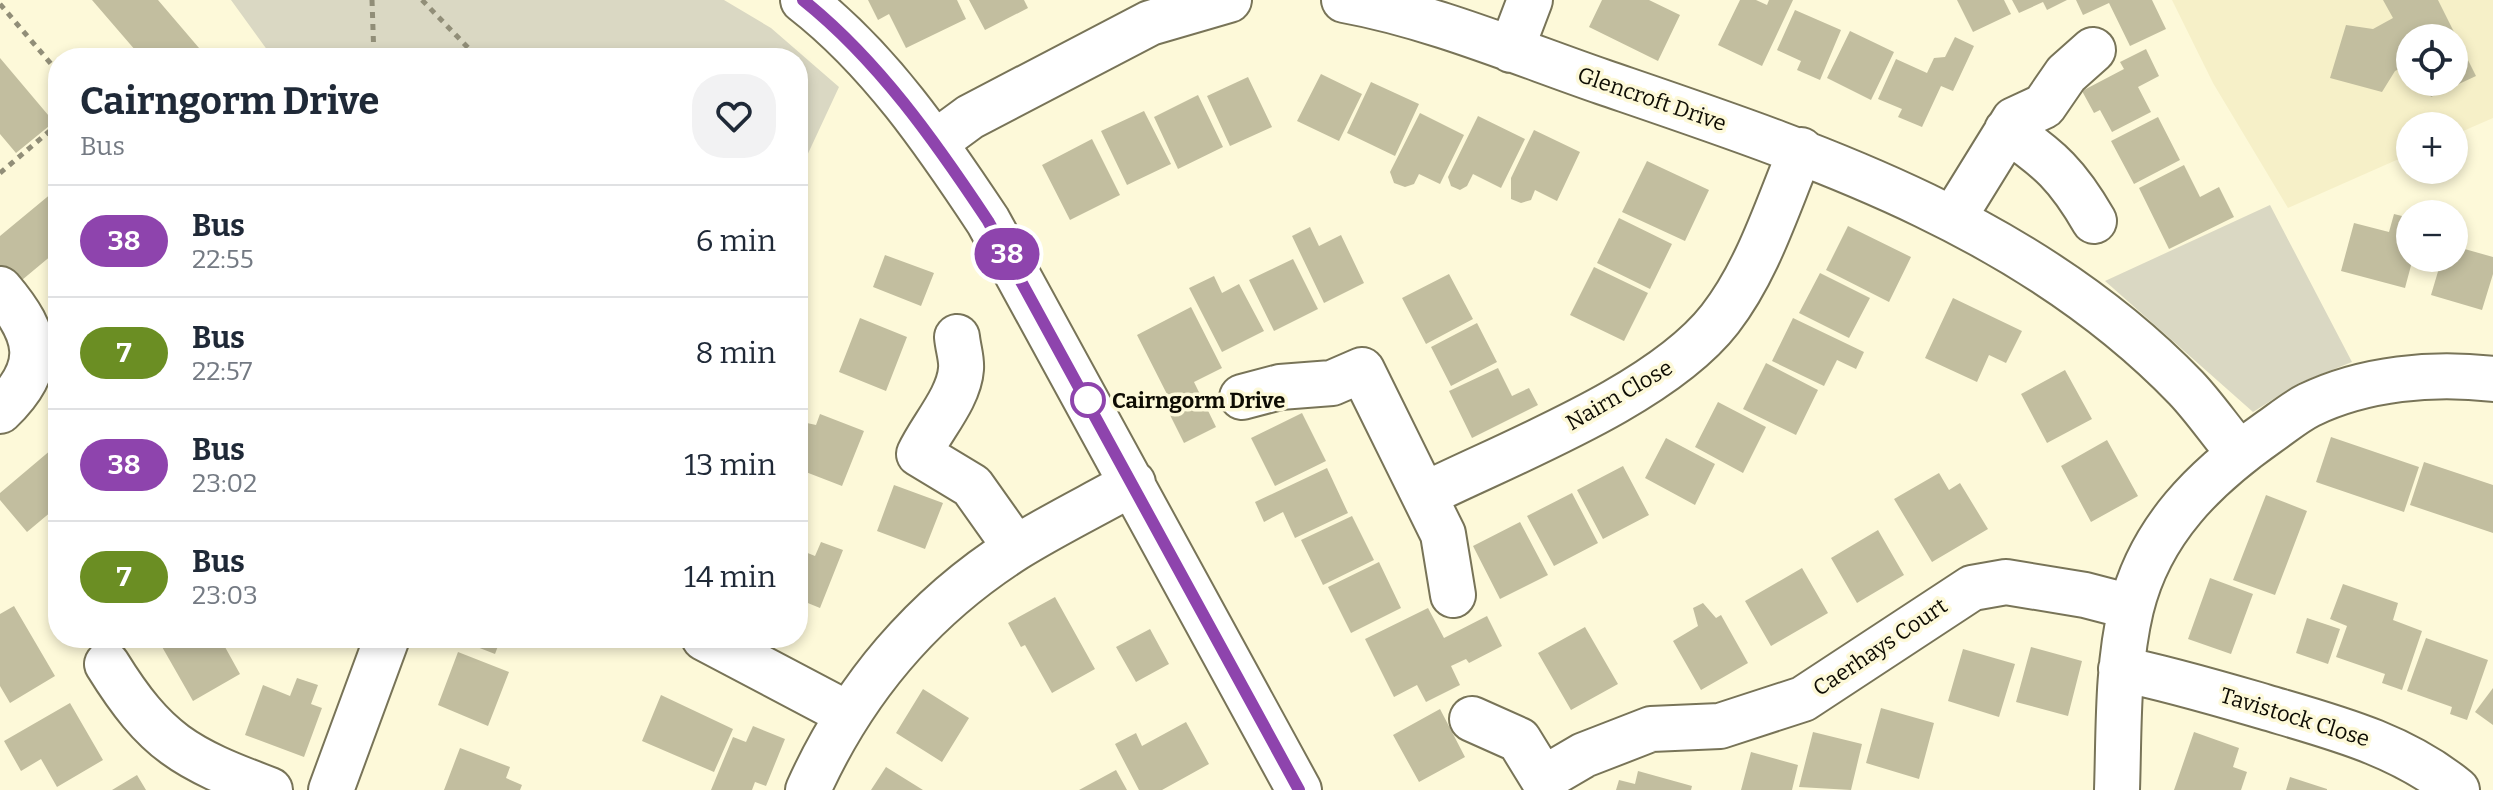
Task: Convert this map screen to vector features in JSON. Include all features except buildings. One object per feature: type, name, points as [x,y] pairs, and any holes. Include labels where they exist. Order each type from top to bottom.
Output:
[{"type":"street","points":[[803,0],[881,76],[936,142],[988,221],[1299,790]]},
{"type":"street","points":[[936,142],[970,117],[1145,12],[1229,0]]},
{"type":"street","name":"Glencroft Drive","points":[[1344,0],[1373,5],[1511,50],[1801,150],[1954,217],[2028,261],[2100,312],[2186,388],[2239,453]]},
{"type":"street","points":[[1511,50],[1530,0]]},
{"type":"street","points":[[1954,217],[2010,125],[2044,106],[2066,74],[2093,50]]},
{"type":"street","points":[[2010,125],[2049,159],[2077,192],[2094,221]]},
{"type":"street","name":"Nairn Close","points":[[1424,495],[1618,400],[1679,361],[1719,320],[1754,264],[1801,150]]},
{"type":"street","points":[[0,289],[25,322],[45,337],[22,390],[0,411]]},
{"type":"street","points":[[957,337],[961,371],[947,409],[931,427],[919,454],[972,486],[1016,548]]},
{"type":"street","points":[[1242,397],[1280,387],[1332,383],[1362,370],[1443,534],[1453,595]]},
{"type":"street","points":[[2117,790],[2121,669],[2131,607],[2155,546],[2192,494],[2239,453],[2309,405],[2355,390],[2423,377],[2453,375],[2493,379]]},
{"type":"street","points":[[808,790],[848,714],[916,627],[1016,548],[1133,483]]},
{"type":"street","name":"Caerhays Court","points":[[1472,719],[1519,740],[1543,779],[1584,755],[1651,729],[1720,726],[1803,699],[1972,588],[2006,582],[2085,595],[2131,607]]},
{"type":"street","points":[[331,790],[383,648]]},
{"type":"street","points":[[723,648],[848,714]]},
{"type":"street","points":[[107,664],[148,723],[176,746],[203,765],[270,790]]},
{"type":"street","name":"Tavistock Close","points":[[2121,669],[2170,679],[2350,732],[2406,755],[2457,790]]},
{"type":"path","points":[[372,0],[374,48]]},
{"type":"path","points":[[422,0],[468,48]]},
{"type":"path","points":[[0,4],[48,60]]},
{"type":"path","points":[[0,173],[48,132]]},
{"type":"shaded area","points":[[231,0],[724,0],[771,28],[794,48],[266,48]]},
{"type":"shaded area","points":[[2172,0],[2493,0],[2493,118],[2468,129],[2468,112],[2396,112],[2396,160],[2288,208],[2213,83]]},
{"type":"shaded area","points":[[808,60],[839,87],[808,154]]},
{"type":"shaded area","points":[[2270,205],[2352,362],[2299,383],[2253,412],[2105,281]]},
{"type":"bus line","name":"38","points":[[803,0],[881,76],[936,142],[988,221],[1040,311],[1299,790]]},
{"type":"place","name":"Cairngorm Drive","points":[[1088,400]]}]
